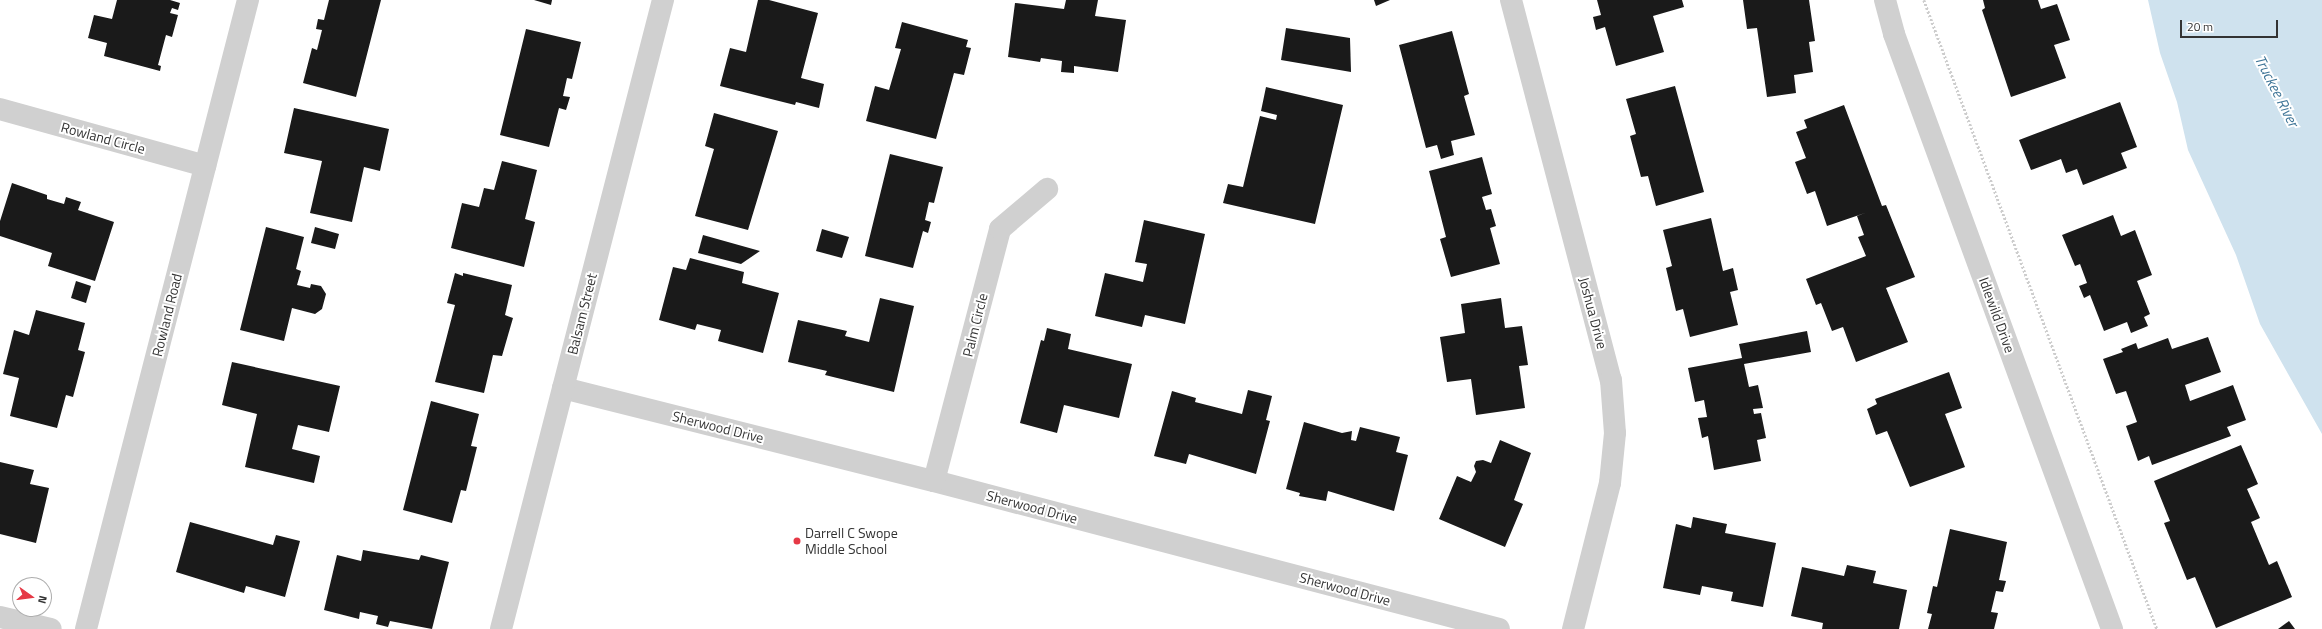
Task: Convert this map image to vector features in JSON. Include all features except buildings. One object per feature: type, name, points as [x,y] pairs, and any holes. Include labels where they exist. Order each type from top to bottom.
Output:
[{"type":"street","name":"Rowland Road","points":[[86,629],[248,0]]},
{"type":"street","name":"Balsam Street","points":[[501,629],[663,0]]},
{"type":"street","name":"Joshua Drive","points":[[1511,0],[1611,380],[1615,432],[1610,483],[1574,629]]},
{"type":"street","name":"Idlewild Drive","points":[[1885,0],[1894,34],[2112,629]]},
{"type":"street","name":"Rowland Circle","points":[[0,109],[205,166]]},
{"type":"street","name":"Palm Circle","points":[[934,481],[1000,229],[1047,189]]},
{"type":"street","name":"Sherwood Drive","points":[[563,388],[934,481],[1499,629]]},
{"type":"street","points":[[0,617],[51,629]]},
{"type":"path","points":[[1924,0],[2157,629]]},
{"type":"water","name":"Truckee River","points":[[2148,0],[2322,0],[2322,434],[2260,324],[2236,255],[2188,150],[2177,102],[2160,53]]},
{"type":"place","name":"Darrell C Swope Middle School","points":[[797,541]]}]
